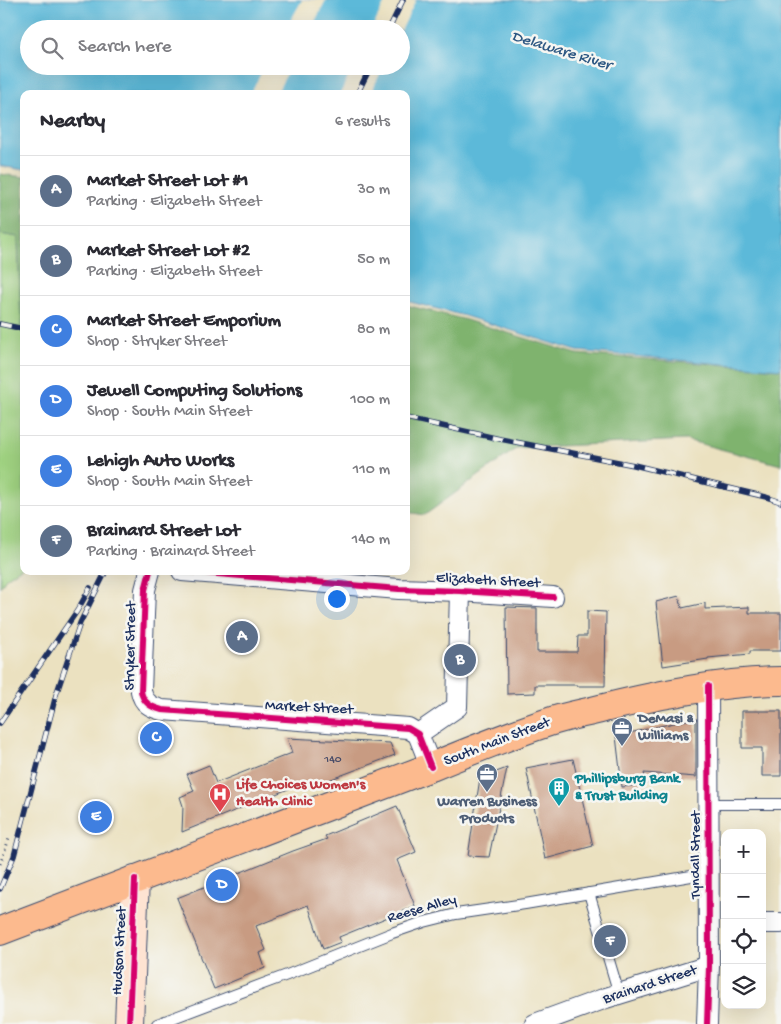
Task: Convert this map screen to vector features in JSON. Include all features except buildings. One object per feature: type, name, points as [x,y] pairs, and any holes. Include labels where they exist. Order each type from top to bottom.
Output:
[{"type":"main road","name":"South Main Street","points":[[0,931],[432,767],[487,744],[550,722],[628,702],[708,686],[752,681],[781,681]]},
{"type":"street","name":"Stryker Street","points":[[149,575],[145,590],[141,691],[142,698],[150,707],[162,710]]},
{"type":"street","name":"Elizabeth Street","points":[[230,575],[399,589],[460,590],[553,597]]},
{"type":"street","name":"Elizabeth Street","points":[[418,734],[457,708],[460,590]]},
{"type":"street","name":"Tyndall Street","points":[[707,1024],[709,966],[717,922],[708,873],[708,686]]},
{"type":"street","name":"Market Street","points":[[162,710],[390,726],[408,728],[418,734]]},
{"type":"street","points":[[418,734],[432,767]]},
{"type":"street","name":"Hudson Street","points":[[129,1024],[135,879]]},
{"type":"street","points":[[766,923],[781,923]]},
{"type":"street","name":"Brainard Street","points":[[535,1024],[619,994],[709,966]]},
{"type":"lane","points":[[708,804],[781,804]]},
{"type":"lane","name":"Reese Alley","points":[[157,1024],[424,922],[456,914],[708,873]]},
{"type":"lane","points":[[589,893],[619,994]]},
{"type":"path","points":[[0,864],[10,836]]},
{"type":"green space","points":[[0,174],[20,176],[20,298],[18,237],[0,234]]},
{"type":"green space","points":[[0,234],[18,237],[20,298],[20,569],[6,578],[0,587]]},
{"type":"green space","points":[[410,306],[463,319],[577,354],[781,369],[781,465],[686,440],[517,448],[425,515],[410,513]]},
{"type":"water","name":"Delaware River","points":[[0,0],[781,0],[781,27],[778,38],[781,39],[781,369],[577,351],[465,316],[410,302],[410,90],[20,90],[20,169],[0,166]]},
{"type":"pier","points":[[302,0],[326,0],[316,20],[291,20]]},
{"type":"pier","points":[[386,0],[416,0],[406,20],[376,20]]},
{"type":"pier","points":[[260,75],[286,75],[278,90],[252,90]]},
{"type":"pier","points":[[349,75],[380,75],[372,90],[342,90]]},
{"type":"railway","points":[[393,20],[403,0]]},
{"type":"railway","points":[[359,90],[366,75]]},
{"type":"railway","points":[[0,324],[20,328]]},
{"type":"railway","points":[[410,419],[500,439],[634,465],[781,502]]},
{"type":"railway","points":[[0,889],[14,856],[56,695],[80,623],[104,575]]},
{"type":"railway","points":[[0,723],[77,611],[90,588]]},
{"type":"cycle path","points":[[149,575],[145,590],[141,691],[148,704],[162,710],[408,728],[418,734],[431,767]]},
{"type":"cycle path","points":[[230,575],[399,589],[553,597]]},
{"type":"cycle path","points":[[707,1024],[709,966],[708,686]]},
{"type":"cycle path","points":[[129,1024],[135,879]]},
{"type":"place","name":"Market Street Lot #1","points":[[242,637]]},
{"type":"place","name":"Market Street Lot #2","points":[[460,660]]},
{"type":"place","name":"Market Street Emporium","points":[[156,738]]},
{"type":"place","name":"DeMasi & Williams","points":[[622,747]]},
{"type":"place","name":"Warren Business Products","points":[[487,793]]},
{"type":"place","name":"Phillipsburg Bank & Trust Building","points":[[559,807]]},
{"type":"place","name":"Life Choices Women's Health Clinic","points":[[220,813]]},
{"type":"place","name":"Lehigh Auto Works","points":[[96,817]]},
{"type":"place","name":"Jewell Computing Solutions","points":[[222,885]]},
{"type":"place","name":"Brainard Street Lot","points":[[610,941]]}]
